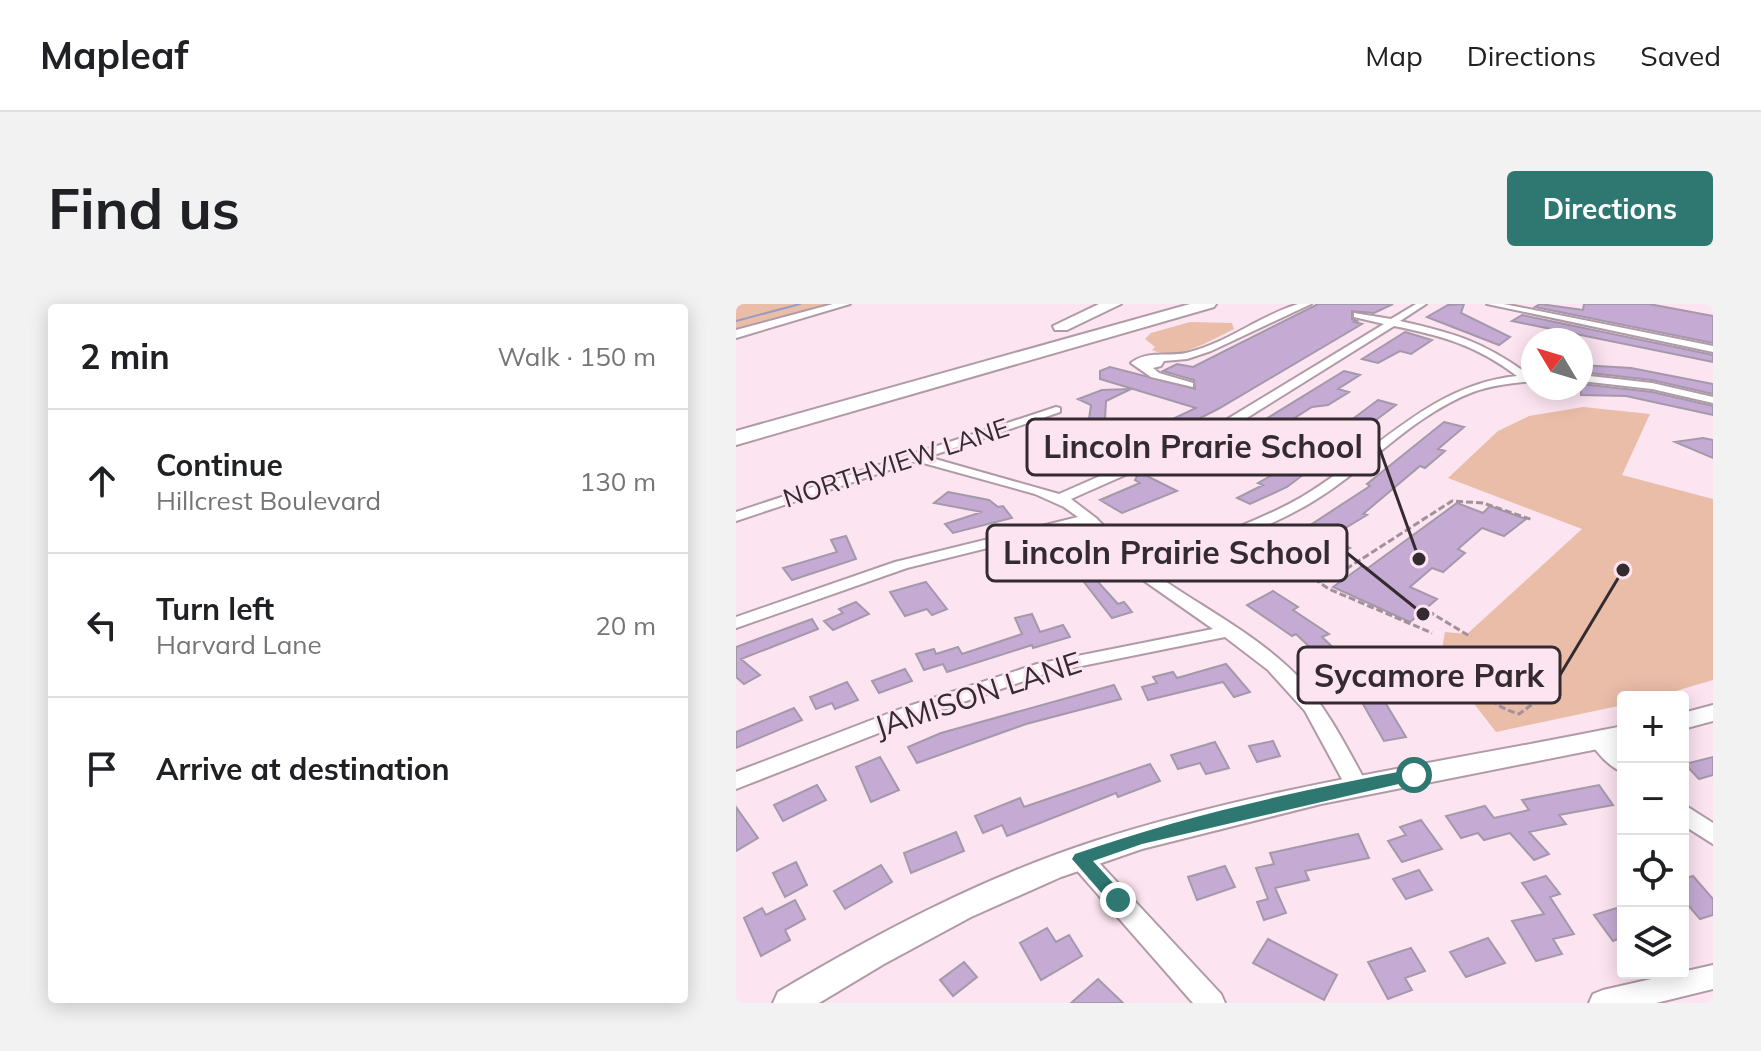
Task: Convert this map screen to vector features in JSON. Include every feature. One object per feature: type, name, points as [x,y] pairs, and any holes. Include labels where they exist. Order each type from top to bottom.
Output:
[{"type":"highway","points":[[1039,332],[1086,318],[1113,304]]},
{"type":"highway","points":[[736,423],[1169,304]]},
{"type":"highway","points":[[736,438],[1208,304]]},
{"type":"street","points":[[736,334],[845,304]]},
{"type":"street","points":[[1189,385],[1155,375],[1137,361],[1148,357],[1159,360],[1200,351],[1268,317],[1307,304]]},
{"type":"street","points":[[1060,499],[1225,426],[1422,304]]},
{"type":"street","points":[[1491,304],[1713,349]]},
{"type":"street","points":[[1357,315],[1451,335],[1494,354],[1521,373]]},
{"type":"street","points":[[1138,569],[1242,530],[1322,490],[1435,404],[1475,387],[1521,379]]},
{"type":"street","points":[[1593,379],[1652,386],[1713,400]]},
{"type":"street","name":"NORTHVIEW LANE","points":[[736,517],[1056,410]]},
{"type":"street","points":[[916,457],[947,470],[1005,481],[1060,499],[1088,519],[1138,569],[1227,631],[1287,678],[1312,706],[1357,786]]},
{"type":"street","points":[[736,623],[901,565],[1088,519]]},
{"type":"street","name":"JAMISON LANE","points":[[736,781],[910,713],[1043,668],[1227,631]]},
{"type":"street","points":[[1689,719],[1713,713]]},
{"type":"street","points":[[794,1002],[902,939],[1001,891],[1141,838],[1357,786],[1611,737],[1623,763]]},
{"type":"street","points":[[1689,817],[1713,835]]},
{"type":"street","points":[[1081,859],[1211,1003]]},
{"type":"street","points":[[1603,1003],[1713,977]]},
{"type":"path","points":[[1319,582],[1346,569],[1452,501],[1491,505],[1533,520]]},
{"type":"path","points":[[1242,530],[1319,582],[1432,633]]},
{"type":"path","points":[[1428,611],[1471,637]]},
{"type":"path","points":[[1487,650],[1464,649],[1456,660],[1485,700],[1497,709],[1519,714],[1534,703],[1531,691]]},
{"type":"shaded area","points":[[736,304],[831,304],[736,330]]},
{"type":"shaded area","points":[[1190,322],[1232,323],[1234,329],[1183,352],[1152,350],[1155,347],[1145,339],[1151,333]]},
{"type":"shaded area","points":[[1583,407],[1650,414],[1622,475],[1713,499],[1713,680],[1675,691],[1617,691],[1617,706],[1496,732],[1440,660],[1445,632],[1467,634],[1582,529],[1448,478],[1498,431],[1529,416]]},
{"type":"building","points":[[1318,304],[1393,304],[1374,313],[1352,311],[1352,319],[1357,321],[1354,322],[1362,324],[1218,409],[1159,439],[1145,432],[1196,408],[1100,379],[1100,371],[1110,367],[1195,389],[1194,380],[1163,371],[1177,364],[1193,367]]},
{"type":"building","points":[[1464,304],[1461,313],[1510,337],[1499,345],[1427,317],[1448,305]]},
{"type":"building","points":[[1540,304],[1583,310],[1584,304],[1649,304],[1713,316],[1713,343],[1535,307]]},
{"type":"building","points":[[1522,315],[1584,328],[1546,328],[1512,321]]},
{"type":"building","points":[[1593,330],[1713,355],[1713,362],[1593,338]]},
{"type":"building","points":[[1405,332],[1432,340],[1411,354],[1400,351],[1378,363],[1362,359]]},
{"type":"building","points":[[1593,366],[1631,368],[1713,384],[1713,394],[1652,380],[1593,373]]},
{"type":"building","points":[[1344,371],[1360,375],[1338,389],[1349,392],[1328,405],[1312,407],[1282,426],[1286,427],[1223,460],[1209,454]]},
{"type":"building","points":[[1593,385],[1652,392],[1713,406],[1713,415],[1626,396],[1593,395]]},
{"type":"building","points":[[1131,389],[1106,401],[1105,419],[1089,419],[1091,405],[1078,399],[1102,390]]},
{"type":"building","points":[[1378,400],[1396,405],[1287,487],[1250,504],[1237,498],[1263,485],[1258,483],[1295,462]]},
{"type":"building","points":[[1444,422],[1464,427],[1438,449],[1445,451],[1425,468],[1420,466],[1363,514],[1367,515],[1329,538],[1350,548],[1308,570],[1274,549],[1279,547],[1273,543],[1298,533],[1370,486],[1367,484]]},
{"type":"building","points":[[1703,438],[1713,440],[1713,458],[1675,442]]},
{"type":"building","points":[[1139,472],[1177,491],[1122,513],[1100,500],[1140,483],[1135,480]]},
{"type":"building","points":[[948,492],[989,500],[998,507],[1003,506],[1012,518],[953,533],[945,524],[982,512],[934,503]]},
{"type":"building","points":[[1457,503],[1483,513],[1490,506],[1526,519],[1504,536],[1482,528],[1458,549],[1465,553],[1443,572],[1432,568],[1410,587],[1437,599],[1410,622],[1333,587],[1362,566],[1368,568]]},
{"type":"building","points":[[846,536],[856,559],[792,580],[783,568],[837,552],[831,540]]},
{"type":"building","points":[[1080,562],[1118,604],[1124,602],[1132,612],[1112,618],[1073,568]]},
{"type":"building","points":[[926,582],[947,609],[932,615],[927,609],[905,616],[890,592]]},
{"type":"building","points":[[1273,591],[1298,607],[1293,610],[1329,634],[1322,637],[1359,672],[1365,669],[1406,737],[1384,741],[1355,690],[1350,692],[1338,680],[1342,678],[1296,634],[1292,636],[1247,605]]},
{"type":"building","points":[[856,602],[869,614],[833,630],[824,621],[843,613],[839,609]]},
{"type":"building","points":[[1032,614],[1040,632],[1063,625],[1070,637],[1033,648],[1032,645],[947,672],[943,664],[924,670],[916,654],[934,649],[936,654],[958,647],[962,654],[1022,634],[1015,618]]},
{"type":"building","points":[[812,619],[818,629],[741,659],[760,675],[744,684],[736,677],[736,647]]},
{"type":"building","points":[[1226,664],[1250,692],[1234,697],[1223,682],[1148,700],[1142,687],[1157,683],[1153,677],[1173,672],[1177,678]]},
{"type":"building","points":[[905,669],[912,681],[879,693],[872,681]]},
{"type":"building","points":[[847,682],[858,700],[835,709],[832,703],[816,709],[810,697]]},
{"type":"building","points":[[1114,685],[1121,699],[1026,724],[917,763],[908,747],[941,733]]},
{"type":"building","points":[[794,708],[802,720],[736,748],[736,732]]},
{"type":"building","points":[[1273,741],[1280,756],[1257,762],[1249,746]]},
{"type":"building","points":[[1215,742],[1229,768],[1206,774],[1200,763],[1178,769],[1171,755]]},
{"type":"building","points":[[880,757],[899,790],[871,802],[856,767]]},
{"type":"building","points":[[1713,757],[1713,775],[1699,779],[1689,768],[1689,763]]},
{"type":"building","points":[[1150,764],[1160,781],[1118,797],[1116,793],[1007,836],[1002,825],[983,833],[975,816],[1020,798],[1024,807]]},
{"type":"building","points":[[817,785],[826,800],[783,821],[774,805]]},
{"type":"building","points":[[1599,785],[1613,805],[1559,815],[1566,824],[1529,832],[1549,854],[1534,860],[1510,833],[1484,840],[1478,833],[1461,838],[1446,816],[1485,806],[1494,818],[1529,810],[1522,800]]},
{"type":"building","points":[[736,807],[758,838],[736,851]]},
{"type":"building","points":[[1421,820],[1442,849],[1402,862],[1388,841],[1406,835],[1400,827]]},
{"type":"building","points":[[956,832],[964,851],[911,873],[904,853]]},
{"type":"building","points":[[1358,834],[1369,858],[1305,871],[1309,880],[1275,888],[1286,913],[1264,920],[1257,902],[1268,899],[1256,868],[1274,864],[1270,853]]},
{"type":"building","points":[[796,862],[807,885],[785,897],[773,873]]},
{"type":"building","points":[[881,865],[892,882],[845,909],[834,891]]},
{"type":"building","points":[[1225,866],[1235,887],[1197,900],[1188,877]]},
{"type":"building","points":[[1419,870],[1432,890],[1406,899],[1393,879]]},
{"type":"building","points":[[1546,876],[1560,894],[1550,897],[1574,934],[1553,939],[1562,954],[1536,961],[1512,921],[1544,914],[1522,883]]},
{"type":"building","points":[[1693,876],[1713,899],[1713,915],[1700,919],[1689,906],[1689,877]]},
{"type":"building","points":[[795,900],[805,919],[785,930],[790,940],[761,956],[744,918],[762,908],[766,915]]},
{"type":"building","points":[[1617,908],[1617,939],[1613,941],[1594,915]]},
{"type":"building","points":[[1047,928],[1056,942],[1069,935],[1082,956],[1041,980],[1020,943]]},
{"type":"building","points":[[1488,938],[1505,963],[1466,977],[1450,952]]},
{"type":"building","points":[[1268,939],[1337,975],[1324,1000],[1253,963]]},
{"type":"building","points":[[1411,948],[1425,971],[1405,978],[1412,990],[1388,999],[1368,962]]},
{"type":"building","points":[[964,962],[977,977],[953,996],[940,980]]},
{"type":"building","points":[[1098,979],[1123,1003],[1071,1003]]},
{"type":"waterway","points":[[736,321],[800,304]]},
{"type":"place","name":"Lincoln Prarie School","points":[[1419,559]]},
{"type":"place","name":"Sycamore Park","points":[[1623,570]]},
{"type":"place","name":"Lincoln Prairie School","points":[[1423,614]]},
{"type":"route","points":[[1118,900],[1081,859],[1141,838],[1414,775]]}]
